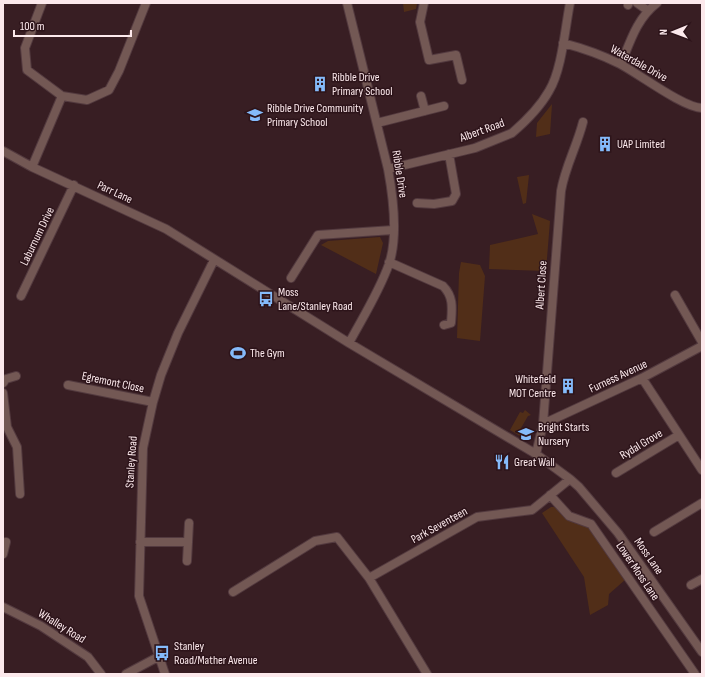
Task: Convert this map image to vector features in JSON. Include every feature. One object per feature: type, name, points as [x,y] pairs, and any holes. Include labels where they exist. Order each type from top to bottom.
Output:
[{"type":"street","points":[[42,3],[25,48],[27,70],[62,96],[87,100],[109,90],[119,71],[146,3]]},
{"type":"street","name":"Ribble Drive","points":[[348,3],[388,169],[392,195],[393,230],[389,262],[375,298],[349,343]]},
{"type":"street","points":[[424,3],[420,22],[428,60],[456,55],[462,80]]},
{"type":"street","name":"Albert Road","points":[[388,169],[475,148],[516,130],[536,110],[550,90],[555,77],[570,3]]},
{"type":"street","points":[[637,3],[647,10]]},
{"type":"street","points":[[621,64],[635,29],[647,10],[657,3]]},
{"type":"street","name":"Waterdale Drive","points":[[562,43],[594,52],[621,64],[686,103],[702,108]]},
{"type":"street","points":[[32,167],[62,96]]},
{"type":"street","points":[[421,96],[425,111]]},
{"type":"street","points":[[377,123],[444,106]]},
{"type":"street","name":"Albert Close","points":[[536,454],[542,424],[560,191],[564,172],[579,137],[583,122]]},
{"type":"street","name":"Parr Lane","points":[[3,151],[32,167],[74,185],[166,229],[349,343],[536,454]]},
{"type":"street","points":[[417,203],[434,204],[452,201],[456,194],[449,154]]},
{"type":"street","name":"Laburnum Drive","points":[[21,296],[74,185]]},
{"type":"street","points":[[291,278],[318,235],[393,230]]},
{"type":"street","name":"Stanley Road","points":[[165,674],[140,602],[142,458],[153,402],[172,349],[214,260]]},
{"type":"street","points":[[389,262],[443,286],[450,292],[452,301],[451,323],[444,325]]},
{"type":"street","points":[[675,295],[702,342]]},
{"type":"street","name":"Furness Avenue","points":[[542,424],[642,378],[702,346]]},
{"type":"street","points":[[3,383],[6,379],[16,376]]},
{"type":"street","points":[[642,378],[702,470]]},
{"type":"street","name":"Egremont Close","points":[[68,385],[153,402]]},
{"type":"street","points":[[3,393],[7,427],[17,447],[20,494]]},
{"type":"street","name":"Rydal Grove","points":[[616,473],[679,435]]},
{"type":"street","points":[[536,454],[570,479]]},
{"type":"street","name":"Park Seventeen","points":[[368,578],[477,517],[532,510],[570,479]]},
{"type":"street","name":"Moss Lane","points":[[570,479],[580,487],[618,533],[702,652]]},
{"type":"street","name":"Lower Moss Lane","points":[[550,495],[569,516],[591,524],[695,674]]},
{"type":"street","points":[[654,532],[702,503]]},
{"type":"street","points":[[187,561],[189,522]]},
{"type":"street","points":[[233,592],[315,541],[337,537],[368,578],[427,674]]},
{"type":"street","points":[[3,554],[6,542]]},
{"type":"street","points":[[140,542],[188,542]]},
{"type":"street","points":[[691,585],[702,579]]},
{"type":"street","name":"Whalley Road","points":[[3,607],[41,626],[88,658],[101,674]]},
{"type":"street","points":[[126,674],[158,657]]},
{"type":"shaded area","points":[[403,3],[417,3],[416,9],[404,12]]},
{"type":"shaded area","points":[[552,104],[550,134],[536,137],[537,123]]},
{"type":"shaded area","points":[[529,175],[526,203],[523,204],[517,177]]},
{"type":"shaded area","points":[[532,214],[550,221],[546,271],[489,269],[490,245],[538,234]]},
{"type":"shaded area","points":[[380,237],[383,243],[376,274],[321,245],[328,241]]},
{"type":"shaded area","points":[[461,262],[480,265],[485,276],[480,341],[457,338],[459,273]]},
{"type":"shaded area","points":[[525,410],[531,415],[528,416],[521,428],[524,429],[520,436],[510,430],[520,412],[523,413]]},
{"type":"shaded area","points":[[551,507],[554,507],[569,519],[590,528],[626,579],[609,594],[608,605],[590,615],[584,577],[542,513]]},
{"type":"place","name":"Ribble Drive Primary School","points":[[320,84]]},
{"type":"place","name":"Ribble Drive Community Primary School","points":[[255,115]]},
{"type":"place","name":"UAP Limited","points":[[605,144]]},
{"type":"place","name":"Moss Lane/Stanley Road","points":[[266,299]]},
{"type":"place","name":"The Gym","points":[[238,353]]},
{"type":"place","name":"Whitefield MOT Centre","points":[[568,386]]},
{"type":"place","name":"Bright Starts Nursery","points":[[526,434]]},
{"type":"place","name":"Great Wall","points":[[502,462]]},
{"type":"place","name":"Stanley Road/Mather Avenue","points":[[162,653]]}]
